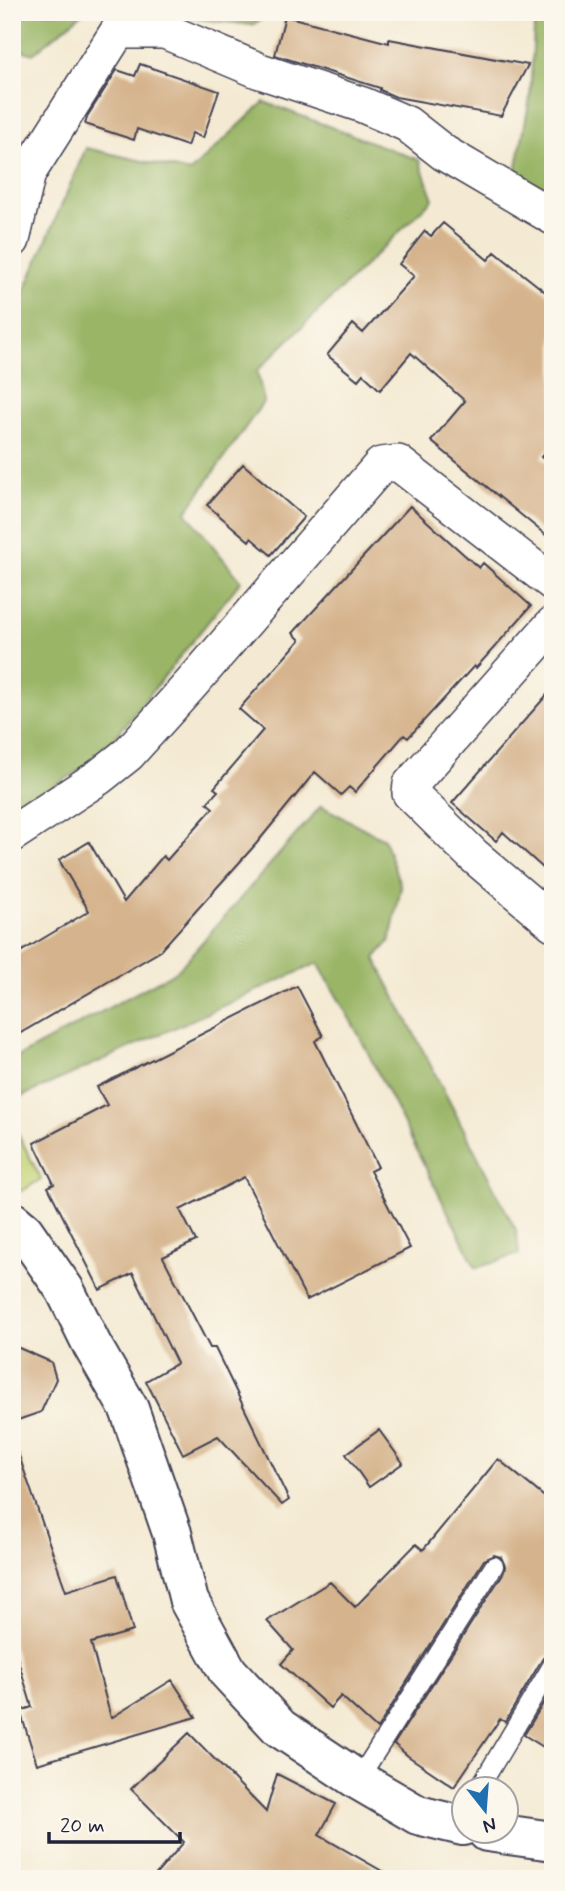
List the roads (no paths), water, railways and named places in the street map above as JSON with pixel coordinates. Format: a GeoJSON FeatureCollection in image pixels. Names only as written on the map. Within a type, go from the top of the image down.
{"type":"FeatureCollection","features":[{"type":"Feature","properties":{"kind":"street"},"geometry":{"type":"LineString","coordinates":[[12,240],[28,173],[118,31],[165,32],[260,71],[363,105],[407,124],[444,153],[553,217]]}},
{"type":"Feature","properties":{"kind":"street"},"geometry":{"type":"LineString","coordinates":[[12,834],[99,777],[128,754],[381,465],[398,463],[553,583]]}},
{"type":"Feature","properties":{"kind":"street"},"geometry":{"type":"LineString","coordinates":[[553,624],[411,784],[410,793],[473,855],[553,923]]}},
{"type":"Feature","properties":{"kind":"street"},"geometry":{"type":"LineString","coordinates":[[12,1221],[24,1231],[65,1290],[92,1345],[130,1409],[169,1521],[189,1601],[228,1672],[280,1728],[358,1780],[418,1815],[449,1821]]}},
{"type":"Feature","properties":{"kind":"street"},"geometry":{"type":"LineString","coordinates":[[520,1834],[553,1841]]}},
{"type":"Feature","properties":{"kind":"lane"},"geometry":{"type":"LineString","coordinates":[[358,1780],[494,1566]]}},
{"type":"Feature","properties":{"kind":"lane"},"geometry":{"type":"LineString","coordinates":[[486,1776],[553,1664]]}}]}
